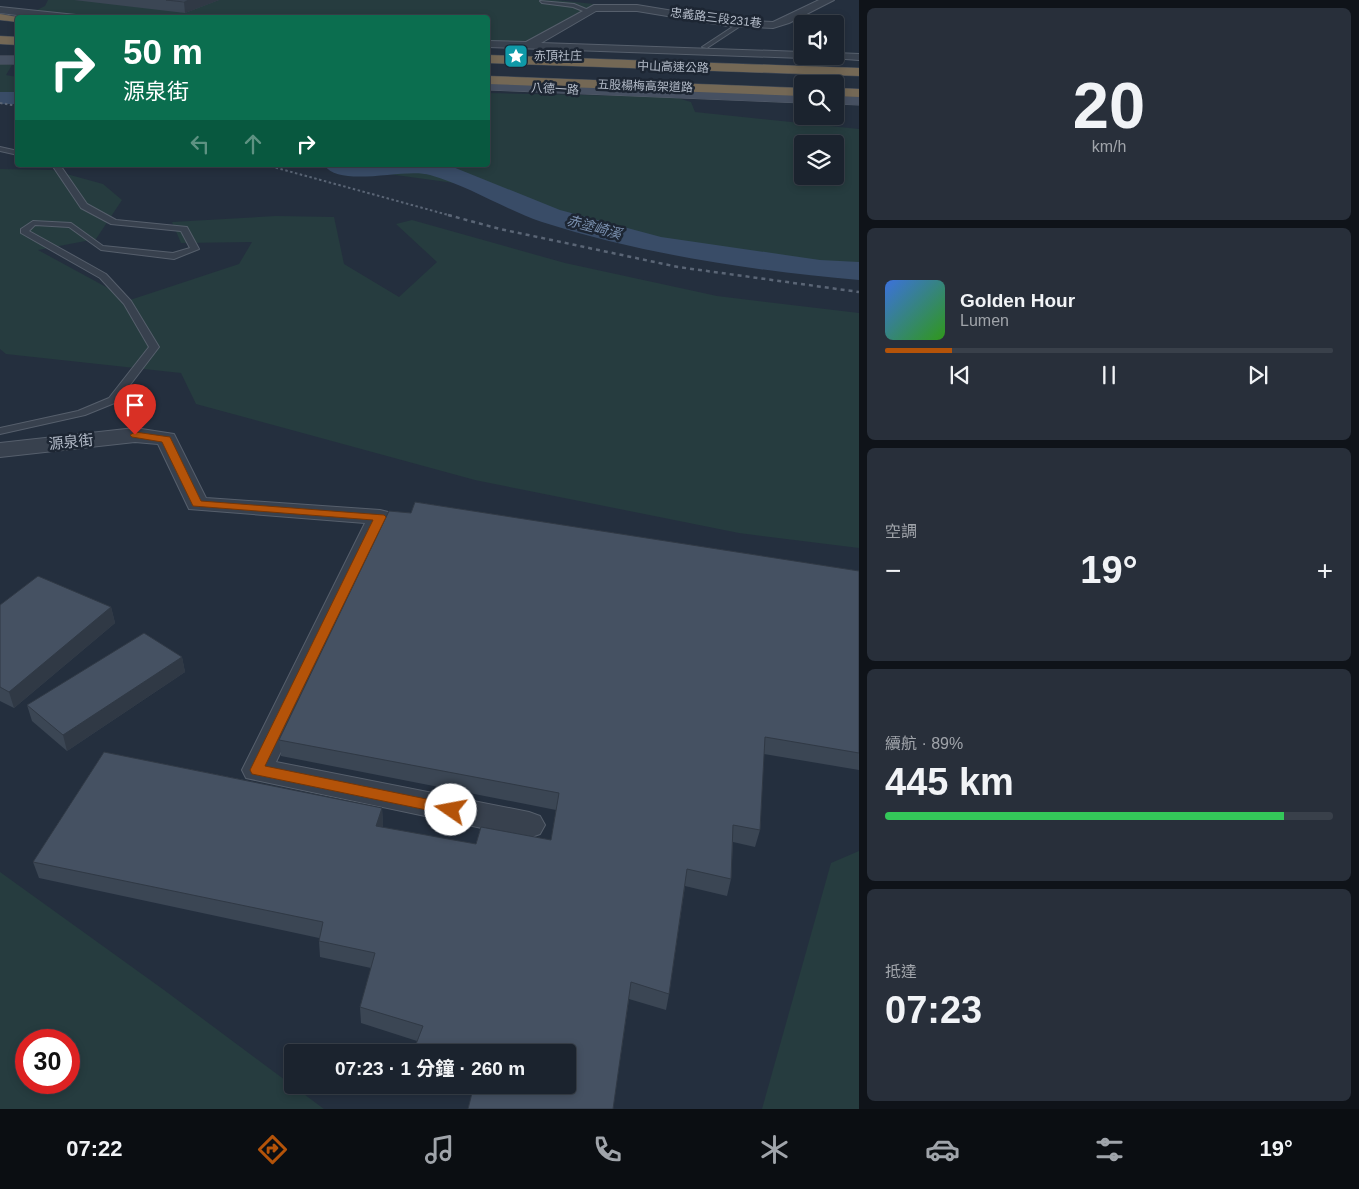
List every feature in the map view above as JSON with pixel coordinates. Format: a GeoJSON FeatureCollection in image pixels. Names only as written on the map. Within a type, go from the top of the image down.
{"type":"FeatureCollection","features":[{"type":"Feature","properties":{"kind":"highway"},"geometry":{"type":"LineString","coordinates":[[0,17],[15,17]]}},
{"type":"Feature","properties":{"kind":"highway"},"geometry":{"type":"LineString","coordinates":[[0,31],[15,32]]}},
{"type":"Feature","properties":{"kind":"highway"},"geometry":{"type":"LineString","coordinates":[[0,40],[15,41]]}},
{"type":"Feature","properties":{"kind":"highway"},"geometry":{"type":"LineString","coordinates":[[490,49],[859,61]]}},
{"type":"Feature","properties":{"kind":"highway"},"geometry":{"type":"LineString","coordinates":[[0,51],[15,52]]}},
{"type":"Feature","properties":{"kind":"highway","name":"中山高速公路"},"geometry":{"type":"LineString","coordinates":[[490,59],[859,72]]}},
{"type":"Feature","properties":{"kind":"highway","name":"中山高速公路"},"geometry":{"type":"LineString","coordinates":[[490,69],[859,82]]}},
{"type":"Feature","properties":{"kind":"highway","name":"五股楊梅高架道路"},"geometry":{"type":"LineString","coordinates":[[490,80],[794,92]]}},
{"type":"Feature","properties":{"kind":"highway"},"geometry":{"type":"LineString","coordinates":[[844,92],[859,93]]}},
{"type":"Feature","properties":{"kind":"street","name":"忠義路三段231巷"},"geometry":{"type":"LineString","coordinates":[[526,46],[588,11],[602,6],[629,6],[740,24],[775,25],[829,0]]}},
{"type":"Feature","properties":{"kind":"street"},"geometry":{"type":"LineString","coordinates":[[20,15],[36,2]]}},
{"type":"Feature","properties":{"kind":"street"},"geometry":{"type":"LineString","coordinates":[[0,10],[15,16]]}},
{"type":"Feature","properties":{"kind":"street"},"geometry":{"type":"LineString","coordinates":[[490,44],[794,55]]}},
{"type":"Feature","properties":{"kind":"street"},"geometry":{"type":"LineString","coordinates":[[844,56],[859,57]]}},
{"type":"Feature","properties":{"kind":"street"},"geometry":{"type":"LineString","coordinates":[[0,60],[15,60]]}},
{"type":"Feature","properties":{"kind":"street","name":"八德一路"},"geometry":{"type":"LineString","coordinates":[[490,86],[794,99]]}},
{"type":"Feature","properties":{"kind":"street"},"geometry":{"type":"LineString","coordinates":[[844,100],[859,101]]}},
{"type":"Feature","properties":{"kind":"street","name":"源泉街"},"geometry":{"type":"LineString","coordinates":[[0,450],[135,435],[166,439],[197,504],[380,517],[257,770],[529,825]]}},
{"type":"Feature","properties":{"kind":"lane"},"geometry":{"type":"LineString","coordinates":[[542,2],[574,6],[588,11]]}},
{"type":"Feature","properties":{"kind":"lane"},"geometry":{"type":"LineString","coordinates":[[705,48],[740,24]]}},
{"type":"Feature","properties":{"kind":"lane"},"geometry":{"type":"LineString","coordinates":[[0,149],[15,152]]}},
{"type":"Feature","properties":{"kind":"lane"},"geometry":{"type":"LineString","coordinates":[[0,431],[81,413],[113,400],[154,347],[128,303],[103,276],[24,231],[33,223],[71,225],[101,248],[174,256],[196,249],[184,229],[114,222],[84,206],[57,167]]}},
{"type":"Feature","properties":{"kind":"green space"},"geometry":{"type":"Polygon","coordinates":[[[48,0],[556,0],[594,4],[523,43],[490,41],[490,15],[63,15],[39,13],[37,10],[45,6],[48,0]]]}},
{"type":"Feature","properties":{"kind":"green space"},"geometry":{"type":"Polygon","coordinates":[[[0,64],[12,65],[6,75],[15,77],[15,99],[0,98],[0,64]]]}},
{"type":"Feature","properties":{"kind":"green space"},"geometry":{"type":"Polygon","coordinates":[[[490,93],[674,97],[691,102],[695,112],[794,122],[794,125],[820,125],[859,129],[859,268],[807,263],[613,235],[469,185],[347,167],[490,167],[490,93]]]}},
{"type":"Feature","properties":{"kind":"green space"},"geometry":{"type":"Polygon","coordinates":[[[0,169],[52,170],[103,184],[122,200],[96,239],[38,250],[130,300],[239,264],[252,242],[181,243],[172,222],[276,216],[334,217],[344,264],[399,297],[437,262],[396,224],[412,220],[565,263],[717,296],[859,313],[859,548],[739,533],[475,480],[196,404],[181,373],[6,354],[0,349],[0,169]]]}},
{"type":"Feature","properties":{"kind":"green space"},"geometry":{"type":"Polygon","coordinates":[[[859,851],[859,1109],[762,1109],[831,863],[859,851]]]}},
{"type":"Feature","properties":{"kind":"green space"},"geometry":{"type":"Polygon","coordinates":[[[0,872],[284,1079],[284,1094],[304,1094],[324,1109],[0,1109],[0,872]]]}},
{"type":"Feature","properties":{"kind":"building"},"geometry":{"type":"Polygon","coordinates":[[[166,0],[189,0],[184,2],[166,0]]]}},
{"type":"Feature","properties":{"kind":"building"},"geometry":{"type":"Polygon","coordinates":[[[415,502],[859,571],[859,753],[765,737],[760,830],[733,825],[731,879],[687,869],[669,994],[631,982],[613,1109],[468,1109],[472,1094],[576,1094],[576,1044],[416,1044],[423,1026],[360,1007],[375,953],[319,941],[323,922],[33,862],[104,752],[382,808],[376,826],[476,844],[481,827],[551,840],[559,793],[279,740],[389,511],[411,513],[415,502]]]}},
{"type":"Feature","properties":{"kind":"building"},"geometry":{"type":"Polygon","coordinates":[[[38,576],[111,607],[9,692],[0,687],[0,605],[38,576]]]}},
{"type":"Feature","properties":{"kind":"building"},"geometry":{"type":"Polygon","coordinates":[[[144,633],[182,657],[63,735],[27,705],[144,633]]]}},
{"type":"Feature","properties":{"kind":"waterway","name":"赤塗崎溪"},"geometry":{"type":"LineString","coordinates":[[0,98],[15,98]]}},
{"type":"Feature","properties":{"kind":"waterway","name":"赤塗崎溪"},"geometry":{"type":"LineString","coordinates":[[342,167],[348,169],[432,167]]}},
{"type":"Feature","properties":{"kind":"waterway","name":"赤塗崎溪"},"geometry":{"type":"LineString","coordinates":[[432,167],[551,216],[660,245],[820,268],[859,271]]}},
{"type":"Feature","properties":{"kind":"railway"},"geometry":{"type":"LineString","coordinates":[[0,103],[15,106]]}},
{"type":"Feature","properties":{"kind":"railway"},"geometry":{"type":"LineString","coordinates":[[273,167],[452,216]]}},
{"type":"Feature","properties":{"kind":"railway"},"geometry":{"type":"LineString","coordinates":[[448,215],[500,229],[678,267],[859,292]]}},
{"type":"Feature","properties":{"kind":"place","name":"赤頂社庄"},"geometry":{"type":"Point","coordinates":[516,56]}},
{"type":"Feature","properties":{"kind":"route"},"geometry":{"type":"LineString","coordinates":[[135,435],[166,439],[197,504],[380,517],[257,770],[451,810]]}}]}
